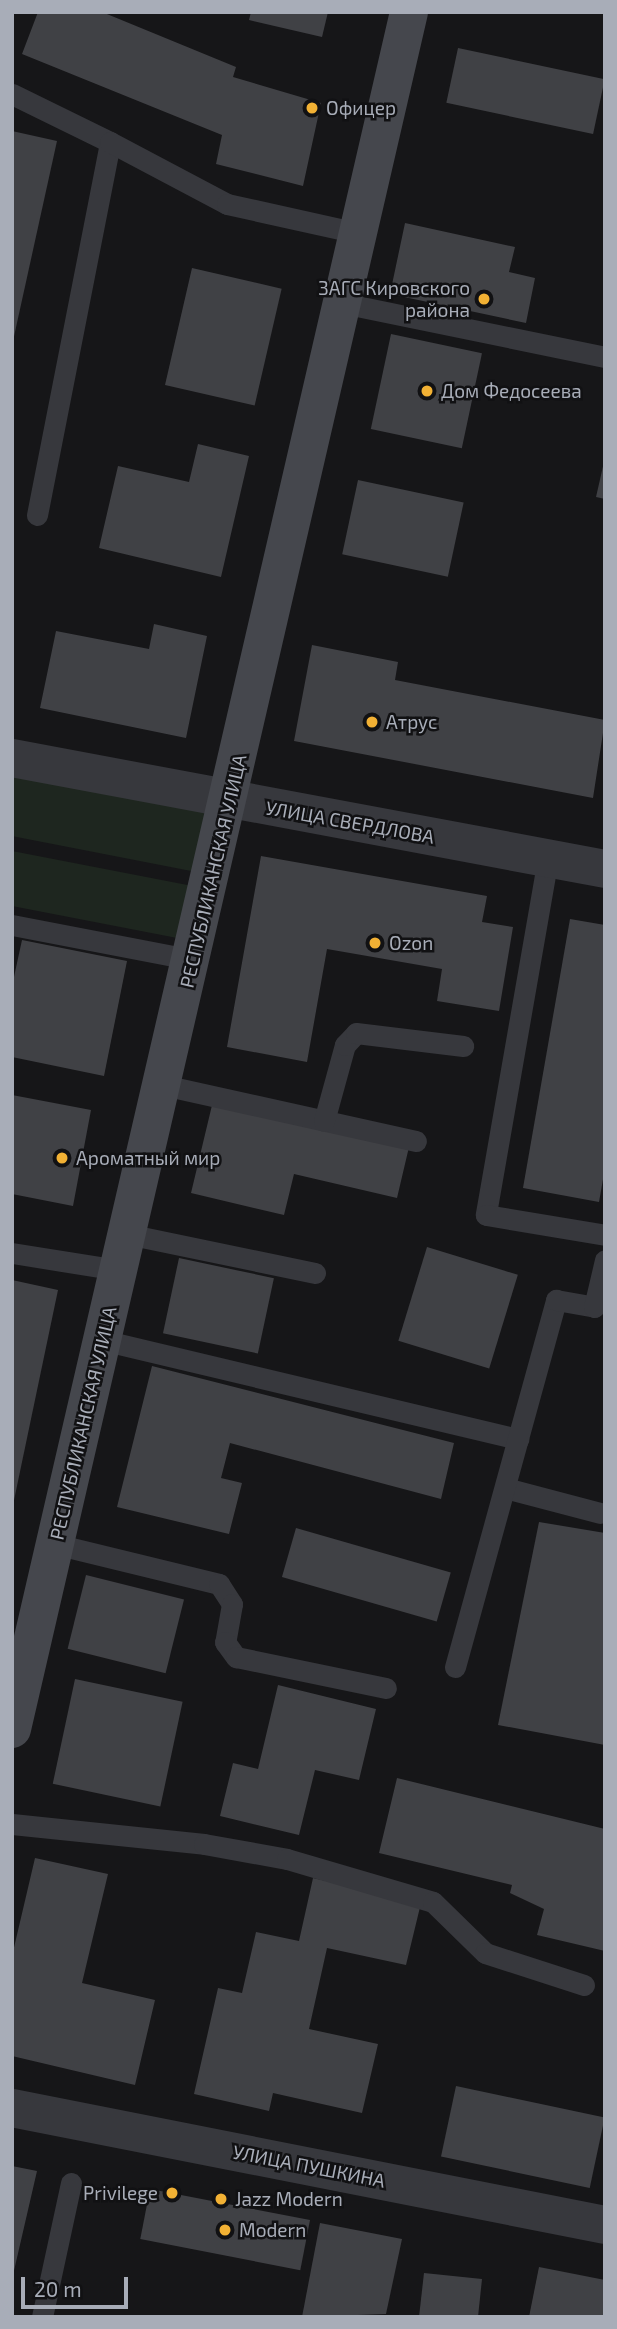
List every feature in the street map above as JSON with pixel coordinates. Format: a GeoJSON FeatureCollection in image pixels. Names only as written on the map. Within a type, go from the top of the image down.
{"type":"FeatureCollection","features":[{"type":"Feature","properties":{"kind":"main road","name":"РЕСПУБЛИКАНСКАЯ УЛИЦА"},"geometry":{"type":"LineString","coordinates":[[12,1729],[230,800],[409,12]]}},
{"type":"Feature","properties":{"kind":"street","name":"УЛИЦА СВЕРДЛОВА"},"geometry":{"type":"LineString","coordinates":[[12,758],[605,869]]}},
{"type":"Feature","properties":{"kind":"street","name":"УЛИЦА ПУШКИНА"},"geometry":{"type":"LineString","coordinates":[[12,2108],[605,2225]]}},
{"type":"Feature","properties":{"kind":"lane"},"geometry":{"type":"LineString","coordinates":[[12,94],[227,204],[358,233]]}},
{"type":"Feature","properties":{"kind":"lane"},"geometry":{"type":"LineString","coordinates":[[37,515],[110,142]]}},
{"type":"Feature","properties":{"kind":"lane"},"geometry":{"type":"LineString","coordinates":[[342,303],[605,357]]}},
{"type":"Feature","properties":{"kind":"lane"},"geometry":{"type":"LineString","coordinates":[[548,858],[486,1214],[605,1235]]}},
{"type":"Feature","properties":{"kind":"lane"},"geometry":{"type":"LineString","coordinates":[[12,925],[193,960]]}},
{"type":"Feature","properties":{"kind":"lane"},"geometry":{"type":"LineString","coordinates":[[324,1121],[345,1045],[356,1032],[463,1046]]}},
{"type":"Feature","properties":{"kind":"lane"},"geometry":{"type":"LineString","coordinates":[[163,1085],[416,1141]]}},
{"type":"Feature","properties":{"kind":"lane"},"geometry":{"type":"LineString","coordinates":[[12,1253],[123,1252],[315,1273]]}},
{"type":"Feature","properties":{"kind":"lane"},"geometry":{"type":"LineString","coordinates":[[455,1667],[556,1300],[594,1307],[605,1260]]}},
{"type":"Feature","properties":{"kind":"lane"},"geometry":{"type":"LineString","coordinates":[[102,1340],[518,1439]]}},
{"type":"Feature","properties":{"kind":"lane"},"geometry":{"type":"LineString","coordinates":[[505,1488],[600,1513]]}},
{"type":"Feature","properties":{"kind":"lane"},"geometry":{"type":"LineString","coordinates":[[55,1544],[219,1584],[232,1604],[225,1642],[236,1657],[386,1688]]}},
{"type":"Feature","properties":{"kind":"lane"},"geometry":{"type":"LineString","coordinates":[[12,1824],[286,1859],[433,1902],[485,1953],[584,1985]]}},
{"type":"Feature","properties":{"kind":"lane"},"geometry":{"type":"LineString","coordinates":[[42,2317],[71,2183]]}},
{"type":"Feature","properties":{"kind":"shaded area"},"geometry":{"type":"Polygon","coordinates":[[[12,773],[213,812],[201,873],[12,836],[12,773]]]}},
{"type":"Feature","properties":{"kind":"shaded area"},"geometry":{"type":"Polygon","coordinates":[[[12,851],[193,886],[182,939],[12,906],[12,851]]]}},
{"type":"Feature","properties":{"kind":"building"},"geometry":{"type":"Polygon","coordinates":[[[38,12],[102,12],[236,67],[233,77],[321,103],[303,186],[216,164],[222,135],[22,54],[38,12]]]}},
{"type":"Feature","properties":{"kind":"building"},"geometry":{"type":"Polygon","coordinates":[[[251,12],[328,12],[322,37],[249,20],[251,12]]]}},
{"type":"Feature","properties":{"kind":"building"},"geometry":{"type":"Polygon","coordinates":[[[458,48],[605,79],[593,134],[446,103],[458,48]]]}},
{"type":"Feature","properties":{"kind":"building"},"geometry":{"type":"Polygon","coordinates":[[[12,131],[57,141],[13,341],[12,341],[12,131]]]}},
{"type":"Feature","properties":{"kind":"building"},"geometry":{"type":"Polygon","coordinates":[[[405,223],[515,247],[509,272],[535,278],[526,323],[390,294],[405,223]]]}},
{"type":"Feature","properties":{"kind":"building"},"geometry":{"type":"Polygon","coordinates":[[[192,268],[282,289],[255,406],[165,385],[192,268]]]}},
{"type":"Feature","properties":{"kind":"building","name":"Дом Федосеева"},"geometry":{"type":"Polygon","coordinates":[[[391,334],[482,353],[462,448],[371,429],[391,334]]]}},
{"type":"Feature","properties":{"kind":"building"},"geometry":{"type":"Polygon","coordinates":[[[198,444],[249,456],[221,577],[99,548],[118,466],[189,482],[198,444]]]}},
{"type":"Feature","properties":{"kind":"building"},"geometry":{"type":"Polygon","coordinates":[[[605,462],[605,499],[596,497],[605,462]]]}},
{"type":"Feature","properties":{"kind":"building"},"geometry":{"type":"Polygon","coordinates":[[[358,480],[464,502],[448,577],[342,554],[358,480]]]}},
{"type":"Feature","properties":{"kind":"building"},"geometry":{"type":"Polygon","coordinates":[[[154,624],[207,636],[186,738],[40,708],[56,631],[149,649],[154,624]]]}},
{"type":"Feature","properties":{"kind":"building"},"geometry":{"type":"Polygon","coordinates":[[[312,645],[398,662],[395,680],[605,720],[593,798],[294,741],[312,645]]]}},
{"type":"Feature","properties":{"kind":"building"},"geometry":{"type":"Polygon","coordinates":[[[261,856],[487,896],[482,922],[513,927],[499,1011],[437,1001],[442,969],[327,949],[307,1062],[227,1047],[261,856]]]}},
{"type":"Feature","properties":{"kind":"building"},"geometry":{"type":"Polygon","coordinates":[[[570,919],[605,925],[605,1168],[599,1202],[523,1188],[570,919]]]}},
{"type":"Feature","properties":{"kind":"building"},"geometry":{"type":"Polygon","coordinates":[[[22,940],[127,961],[104,1076],[12,1057],[12,986],[22,940]]]}},
{"type":"Feature","properties":{"kind":"building"},"geometry":{"type":"Polygon","coordinates":[[[12,1095],[91,1110],[73,1206],[12,1194],[12,1095]]]}},
{"type":"Feature","properties":{"kind":"building"},"geometry":{"type":"Polygon","coordinates":[[[213,1101],[409,1147],[397,1198],[294,1174],[284,1215],[191,1193],[213,1101]]]}},
{"type":"Feature","properties":{"kind":"building"},"geometry":{"type":"Polygon","coordinates":[[[427,1247],[518,1275],[489,1368],[398,1341],[427,1247]]]}},
{"type":"Feature","properties":{"kind":"building"},"geometry":{"type":"Polygon","coordinates":[[[179,1258],[274,1278],[258,1353],[163,1333],[179,1258]]]}},
{"type":"Feature","properties":{"kind":"building"},"geometry":{"type":"Polygon","coordinates":[[[12,1280],[58,1290],[13,1505],[12,1505],[12,1280]]]}},
{"type":"Feature","properties":{"kind":"building"},"geometry":{"type":"Polygon","coordinates":[[[152,1366],[454,1443],[441,1499],[230,1443],[221,1478],[242,1483],[229,1534],[117,1507],[152,1366]]]}},
{"type":"Feature","properties":{"kind":"building"},"geometry":{"type":"Polygon","coordinates":[[[539,1522],[605,1533],[605,1745],[498,1725],[539,1522]]]}},
{"type":"Feature","properties":{"kind":"building"},"geometry":{"type":"Polygon","coordinates":[[[296,1528],[451,1572],[437,1621],[282,1577],[296,1528]]]}},
{"type":"Feature","properties":{"kind":"building"},"geometry":{"type":"Polygon","coordinates":[[[86,1575],[184,1599],[166,1673],[68,1649],[86,1575]]]}},
{"type":"Feature","properties":{"kind":"building"},"geometry":{"type":"Polygon","coordinates":[[[75,1679],[183,1702],[160,1807],[53,1784],[75,1679]]]}},
{"type":"Feature","properties":{"kind":"building"},"geometry":{"type":"Polygon","coordinates":[[[278,1685],[376,1709],[359,1780],[315,1770],[299,1835],[220,1816],[233,1763],[258,1769],[278,1685]]]}},
{"type":"Feature","properties":{"kind":"building"},"geometry":{"type":"Polygon","coordinates":[[[397,1778],[605,1829],[605,1951],[537,1935],[544,1909],[510,1893],[512,1885],[379,1853],[397,1778]]]}},
{"type":"Feature","properties":{"kind":"building"},"geometry":{"type":"Polygon","coordinates":[[[35,1858],[108,1874],[82,1983],[155,2000],[135,2085],[12,2056],[12,1956],[35,1858]]]}},
{"type":"Feature","properties":{"kind":"building"},"geometry":{"type":"Polygon","coordinates":[[[313,1878],[421,1903],[406,1965],[327,1948],[309,2029],[378,2044],[362,2113],[273,2093],[269,2111],[194,2094],[218,1988],[242,1993],[256,1932],[299,1941],[313,1878]]]}},
{"type":"Feature","properties":{"kind":"building"},"geometry":{"type":"Polygon","coordinates":[[[456,2086],[605,2118],[590,2188],[441,2156],[456,2086]]]}},
{"type":"Feature","properties":{"kind":"building"},"geometry":{"type":"Polygon","coordinates":[[[12,2166],[37,2171],[13,2275],[12,2275],[12,2166]]]}},
{"type":"Feature","properties":{"kind":"building","name":"Modern"},"geometry":{"type":"Polygon","coordinates":[[[150,2189],[310,2220],[300,2270],[140,2239],[150,2189]]]}},
{"type":"Feature","properties":{"kind":"building"},"geometry":{"type":"Polygon","coordinates":[[[320,2223],[402,2239],[386,2314],[302,2317],[320,2223]]]}},
{"type":"Feature","properties":{"kind":"building"},"geometry":{"type":"Polygon","coordinates":[[[539,2267],[605,2280],[605,2317],[529,2317],[539,2267]]]}},
{"type":"Feature","properties":{"kind":"building"},"geometry":{"type":"Polygon","coordinates":[[[424,2273],[482,2279],[478,2317],[419,2317],[424,2273]]]}},
{"type":"Feature","properties":{"kind":"place","name":"Офицер"},"geometry":{"type":"Point","coordinates":[312,108]}},
{"type":"Feature","properties":{"kind":"place","name":"ЗАГС Кировского района"},"geometry":{"type":"Point","coordinates":[484,299]}},
{"type":"Feature","properties":{"kind":"place","name":"Дом Федосеева"},"geometry":{"type":"Point","coordinates":[427,391]}},
{"type":"Feature","properties":{"kind":"place","name":"Атрус"},"geometry":{"type":"Point","coordinates":[372,722]}},
{"type":"Feature","properties":{"kind":"place","name":"Ozon"},"geometry":{"type":"Point","coordinates":[375,943]}},
{"type":"Feature","properties":{"kind":"place","name":"Ароматный мир"},"geometry":{"type":"Point","coordinates":[62,1158]}},
{"type":"Feature","properties":{"kind":"place","name":"Privilege"},"geometry":{"type":"Point","coordinates":[172,2193]}},
{"type":"Feature","properties":{"kind":"place","name":"Jazz Modern"},"geometry":{"type":"Point","coordinates":[221,2199]}},
{"type":"Feature","properties":{"kind":"place","name":"Modern"},"geometry":{"type":"Point","coordinates":[225,2230]}}]}
